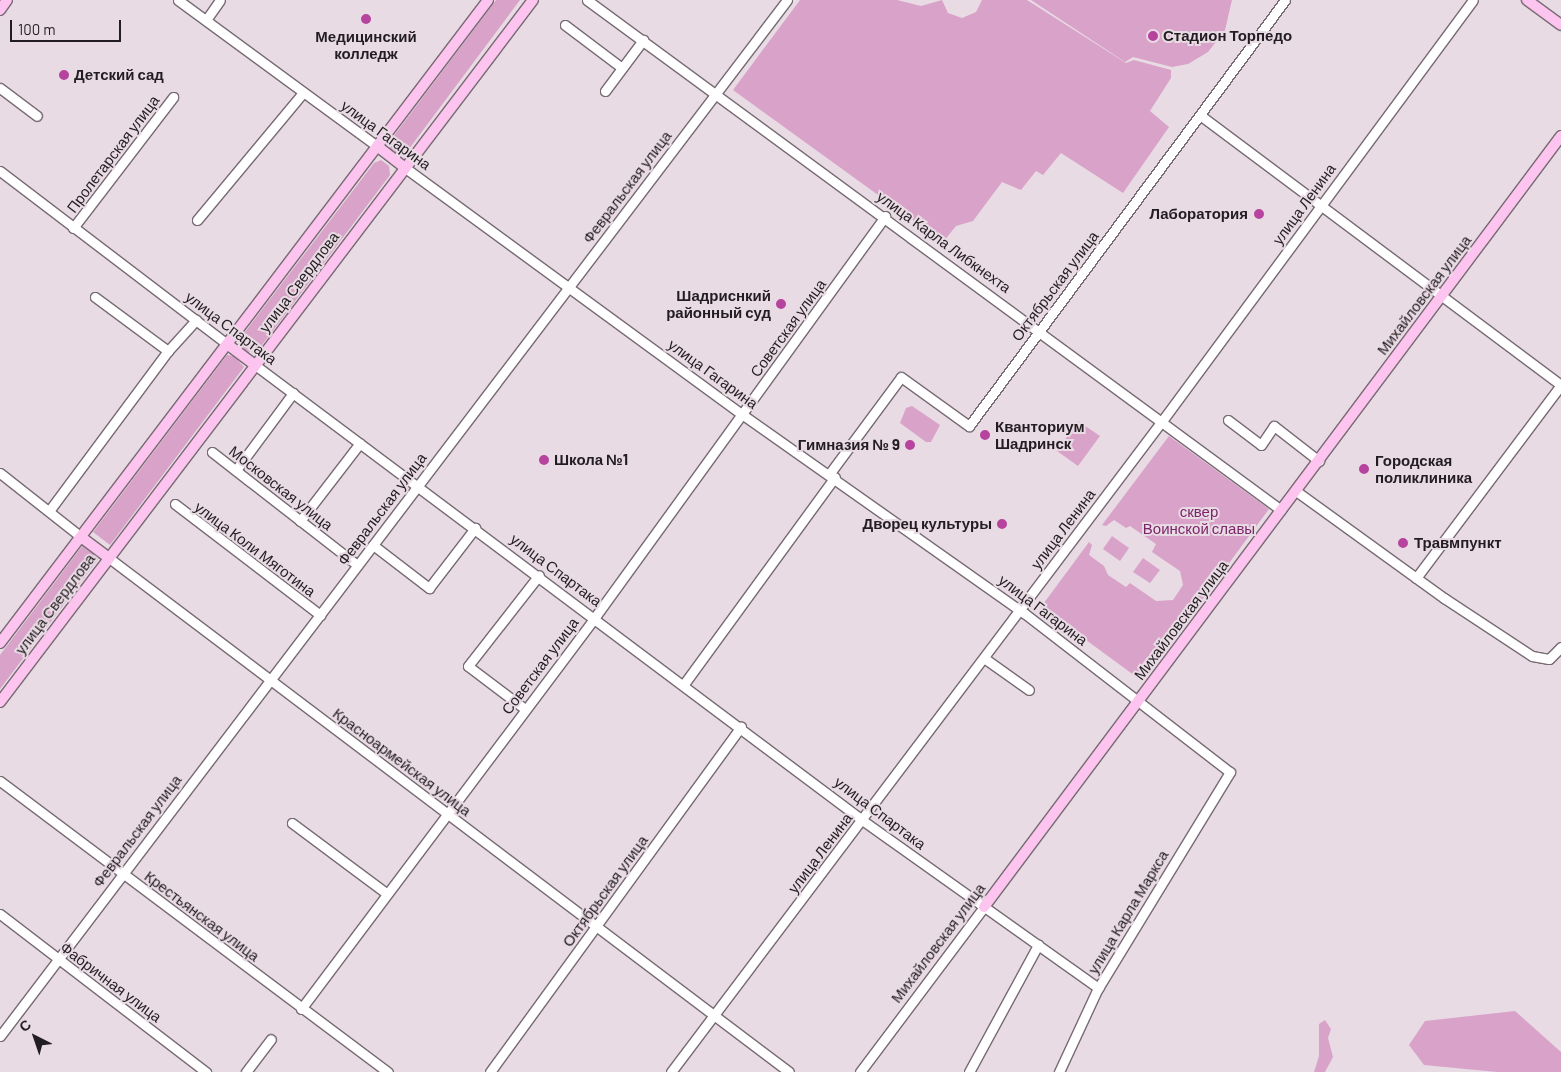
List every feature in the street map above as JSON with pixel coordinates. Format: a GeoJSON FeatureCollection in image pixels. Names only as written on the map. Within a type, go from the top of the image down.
{"type":"FeatureCollection","features":[{"type":"Feature","properties":{"kind":"main road"},"geometry":{"type":"LineString","coordinates":[[0,10],[7,0]]}},
{"type":"Feature","properties":{"kind":"main road","name":"улица Свердлова"},"geometry":{"type":"LineString","coordinates":[[0,643],[488,0]]}},
{"type":"Feature","properties":{"kind":"main road","name":"улица Свердлова"},"geometry":{"type":"LineString","coordinates":[[0,702],[532,0]]}},
{"type":"Feature","properties":{"kind":"main road"},"geometry":{"type":"LineString","coordinates":[[1527,0],[1561,25]]}},
{"type":"Feature","properties":{"kind":"main road","name":"Михайловская улица"},"geometry":{"type":"LineString","coordinates":[[984,908],[1561,136]]}},
{"type":"Feature","properties":{"kind":"main road","name":"улица Гагарина"},"geometry":{"type":"LineString","coordinates":[[377,146],[404,167]]}},
{"type":"Feature","properties":{"kind":"main road","name":"улица Спартака"},"geometry":{"type":"LineString","coordinates":[[228,344],[255,365]]}},
{"type":"Feature","properties":{"kind":"main road","name":"Красноармейская улица"},"geometry":{"type":"LineString","coordinates":[[81,537],[109,558]]}},
{"type":"Feature","properties":{"kind":"street","name":"улица Гагарина"},"geometry":{"type":"LineString","coordinates":[[178,0],[377,146]]}},
{"type":"Feature","properties":{"kind":"street"},"geometry":{"type":"LineString","coordinates":[[206,20],[220,0]]}},
{"type":"Feature","properties":{"kind":"street","name":"улица Карла Либкнехта"},"geometry":{"type":"LineString","coordinates":[[587,0],[885,216],[1281,510]]}},
{"type":"Feature","properties":{"kind":"street","name":"Февральская улица"},"geometry":{"type":"LineString","coordinates":[[0,1036],[787,0]]}},
{"type":"Feature","properties":{"kind":"street","name":"Октябрьская улица"},"geometry":{"type":"LineString","coordinates":[[684,684],[901,378],[969,426],[1286,0]]}},
{"type":"Feature","properties":{"kind":"street","name":"улица Ленина"},"geometry":{"type":"LineString","coordinates":[[671,1072],[1020,610],[1473,0]]}},
{"type":"Feature","properties":{"kind":"street"},"geometry":{"type":"LineString","coordinates":[[564,25],[622,68]]}},
{"type":"Feature","properties":{"kind":"street"},"geometry":{"type":"LineString","coordinates":[[604,91],[642,40]]}},
{"type":"Feature","properties":{"kind":"street"},"geometry":{"type":"LineString","coordinates":[[0,88],[37,116]]}},
{"type":"Feature","properties":{"kind":"street"},"geometry":{"type":"LineString","coordinates":[[198,220],[303,93]]}},
{"type":"Feature","properties":{"kind":"street","name":"Пролетарская улица"},"geometry":{"type":"LineString","coordinates":[[73,228],[174,97]]}},
{"type":"Feature","properties":{"kind":"street"},"geometry":{"type":"LineString","coordinates":[[1200,115],[1561,385],[1416,578]]}},
{"type":"Feature","properties":{"kind":"street","name":"улица Гагарина"},"geometry":{"type":"LineString","coordinates":[[404,167],[743,414],[832,475],[1020,610],[1230,772]]}},
{"type":"Feature","properties":{"kind":"street","name":"улица Спартака"},"geometry":{"type":"LineString","coordinates":[[0,171],[228,344]]}},
{"type":"Feature","properties":{"kind":"street","name":"Советская улица"},"geometry":{"type":"LineString","coordinates":[[301,1009],[445,814],[595,617],[885,216]]}},
{"type":"Feature","properties":{"kind":"street"},"geometry":{"type":"LineString","coordinates":[[95,297],[168,351]]}},
{"type":"Feature","properties":{"kind":"street"},"geometry":{"type":"LineString","coordinates":[[49,511],[168,351],[196,320]]}},
{"type":"Feature","properties":{"kind":"street","name":"улица Спартака"},"geometry":{"type":"LineString","coordinates":[[255,365],[741,726],[862,820],[1098,988]]}},
{"type":"Feature","properties":{"kind":"street"},"geometry":{"type":"LineString","coordinates":[[236,470],[293,393]]}},
{"type":"Feature","properties":{"kind":"street"},"geometry":{"type":"LineString","coordinates":[[1228,420],[1261,445],[1274,426],[1319,461]]}},
{"type":"Feature","properties":{"kind":"street"},"geometry":{"type":"LineString","coordinates":[[300,520],[360,443]]}},
{"type":"Feature","properties":{"kind":"street","name":"Московская улица"},"geometry":{"type":"LineString","coordinates":[[212,452],[357,565]]}},
{"type":"Feature","properties":{"kind":"street","name":"Красноармейская улица"},"geometry":{"type":"LineString","coordinates":[[0,473],[81,537]]}},
{"type":"Feature","properties":{"kind":"street"},"geometry":{"type":"LineString","coordinates":[[1296,491],[1416,578],[1532,656],[1545,660],[1554,656],[1561,647]]}},
{"type":"Feature","properties":{"kind":"street","name":"улица Коли Мяготина"},"geometry":{"type":"LineString","coordinates":[[175,504],[320,615]]}},
{"type":"Feature","properties":{"kind":"street"},"geometry":{"type":"LineString","coordinates":[[373,545],[429,588],[475,528]]}},
{"type":"Feature","properties":{"kind":"street","name":"Красноармейская улица"},"geometry":{"type":"LineString","coordinates":[[109,558],[269,681],[789,1072]]}},
{"type":"Feature","properties":{"kind":"street"},"geometry":{"type":"LineString","coordinates":[[525,709],[468,666],[539,576]]}},
{"type":"Feature","properties":{"kind":"street"},"geometry":{"type":"LineString","coordinates":[[984,658],[1029,690]]}},
{"type":"Feature","properties":{"kind":"street","name":"Октябрьская улица"},"geometry":{"type":"LineString","coordinates":[[490,1072],[741,726]]}},
{"type":"Feature","properties":{"kind":"street","name":"улица Карла Маркса"},"geometry":{"type":"LineString","coordinates":[[1059,1072],[1098,988],[1230,772]]}},
{"type":"Feature","properties":{"kind":"street","name":"Крестьянская улица"},"geometry":{"type":"LineString","coordinates":[[0,781],[123,872],[301,1009],[388,1072]]}},
{"type":"Feature","properties":{"kind":"street"},"geometry":{"type":"LineString","coordinates":[[292,823],[386,893]]}},
{"type":"Feature","properties":{"kind":"street","name":"Михайловская улица"},"geometry":{"type":"LineString","coordinates":[[860,1072],[984,908]]}},
{"type":"Feature","properties":{"kind":"street","name":"Фабричная улица"},"geometry":{"type":"LineString","coordinates":[[0,914],[206,1072]]}},
{"type":"Feature","properties":{"kind":"street"},"geometry":{"type":"LineString","coordinates":[[969,1072],[1038,945]]}},
{"type":"Feature","properties":{"kind":"street"},"geometry":{"type":"LineString","coordinates":[[246,1072],[271,1039]]}},
{"type":"Feature","properties":{"kind":"green space"},"geometry":{"type":"Polygon","coordinates":[[[496,0],[520,0],[406,153],[394,155],[389,149],[390,141],[496,0]]]}},
{"type":"Feature","properties":{"kind":"green space"},"geometry":{"type":"Polygon","coordinates":[[[800,0],[897,0],[921,6],[942,0],[948,13],[962,18],[976,12],[982,0],[1027,0],[1126,63],[1134,60],[1171,70],[1171,78],[1150,111],[1169,127],[1123,193],[1061,153],[1043,175],[1036,171],[1021,190],[1002,182],[973,221],[956,226],[943,242],[733,90],[800,0]]]}},
{"type":"Feature","properties":{"kind":"green space","name":"Стадион Торпедо"},"geometry":{"type":"Polygon","coordinates":[[[1031,0],[1232,0],[1225,30],[1208,52],[1188,64],[1172,67],[1133,57],[1125,62],[1031,0]]]}},
{"type":"Feature","properties":{"kind":"green space"},"geometry":{"type":"Polygon","coordinates":[[[381,160],[389,166],[390,175],[256,353],[246,351],[238,341],[374,163],[381,160]]]}},
{"type":"Feature","properties":{"kind":"green space"},"geometry":{"type":"Polygon","coordinates":[[[227,355],[234,356],[244,367],[110,545],[93,532],[227,355]]]}},
{"type":"Feature","properties":{"kind":"green space"},"geometry":{"type":"Polygon","coordinates":[[[912,406],[940,425],[931,442],[926,442],[900,423],[906,408],[912,406]]]}},
{"type":"Feature","properties":{"kind":"green space"},"geometry":{"type":"Polygon","coordinates":[[[1078,421],[1100,436],[1078,466],[1057,451],[1078,421]]]}},
{"type":"Feature","properties":{"kind":"green space","name":"сквер Воинской славы"},"geometry":{"type":"Polygon","coordinates":[[[1169,436],[1269,509],[1142,681],[1041,607],[1089,542],[1092,545],[1089,555],[1104,566],[1108,575],[1126,587],[1130,583],[1156,601],[1173,600],[1183,585],[1180,571],[1152,552],[1156,544],[1130,526],[1126,528],[1114,520],[1106,526],[1102,525],[1169,436]]]}},
{"type":"Feature","properties":{"kind":"green space"},"geometry":{"type":"Polygon","coordinates":[[[1112,536],[1129,548],[1120,561],[1103,549],[1112,536]]]}},
{"type":"Feature","properties":{"kind":"green space"},"geometry":{"type":"Polygon","coordinates":[[[83,545],[99,558],[0,689],[0,655],[83,545]]]}},
{"type":"Feature","properties":{"kind":"green space"},"geometry":{"type":"Polygon","coordinates":[[[1143,558],[1160,570],[1150,583],[1133,572],[1143,558]]]}},
{"type":"Feature","properties":{"kind":"green space"},"geometry":{"type":"Polygon","coordinates":[[[1515,1011],[1561,1052],[1561,1072],[1497,1072],[1424,1065],[1409,1045],[1425,1021],[1515,1011]]]}},
{"type":"Feature","properties":{"kind":"green space"},"geometry":{"type":"Polygon","coordinates":[[[1325,1020],[1331,1029],[1328,1038],[1333,1057],[1325,1072],[1314,1072],[1319,1056],[1319,1024],[1325,1020]]]}},
{"type":"Feature","properties":{"kind":"place","name":"Медицинский колледж"},"geometry":{"type":"Point","coordinates":[366,19]}},
{"type":"Feature","properties":{"kind":"place","name":"Стадион Торпедо"},"geometry":{"type":"Point","coordinates":[1153,36]}},
{"type":"Feature","properties":{"kind":"place","name":"Детский сад"},"geometry":{"type":"Point","coordinates":[64,75]}},
{"type":"Feature","properties":{"kind":"place","name":"Лаборатория"},"geometry":{"type":"Point","coordinates":[1259,214]}},
{"type":"Feature","properties":{"kind":"place","name":"Шадриснкий районный суд"},"geometry":{"type":"Point","coordinates":[781,304]}},
{"type":"Feature","properties":{"kind":"place","name":"Кванториум Шадринск"},"geometry":{"type":"Point","coordinates":[985,435]}},
{"type":"Feature","properties":{"kind":"place","name":"Гимназия № 9"},"geometry":{"type":"Point","coordinates":[910,445]}},
{"type":"Feature","properties":{"kind":"place","name":"Школа №1"},"geometry":{"type":"Point","coordinates":[544,460]}},
{"type":"Feature","properties":{"kind":"place","name":"Городская поликлиника"},"geometry":{"type":"Point","coordinates":[1364,469]}},
{"type":"Feature","properties":{"kind":"place","name":"Дворец культуры"},"geometry":{"type":"Point","coordinates":[1002,524]}},
{"type":"Feature","properties":{"kind":"place","name":"Травмпункт"},"geometry":{"type":"Point","coordinates":[1403,543]}}]}
